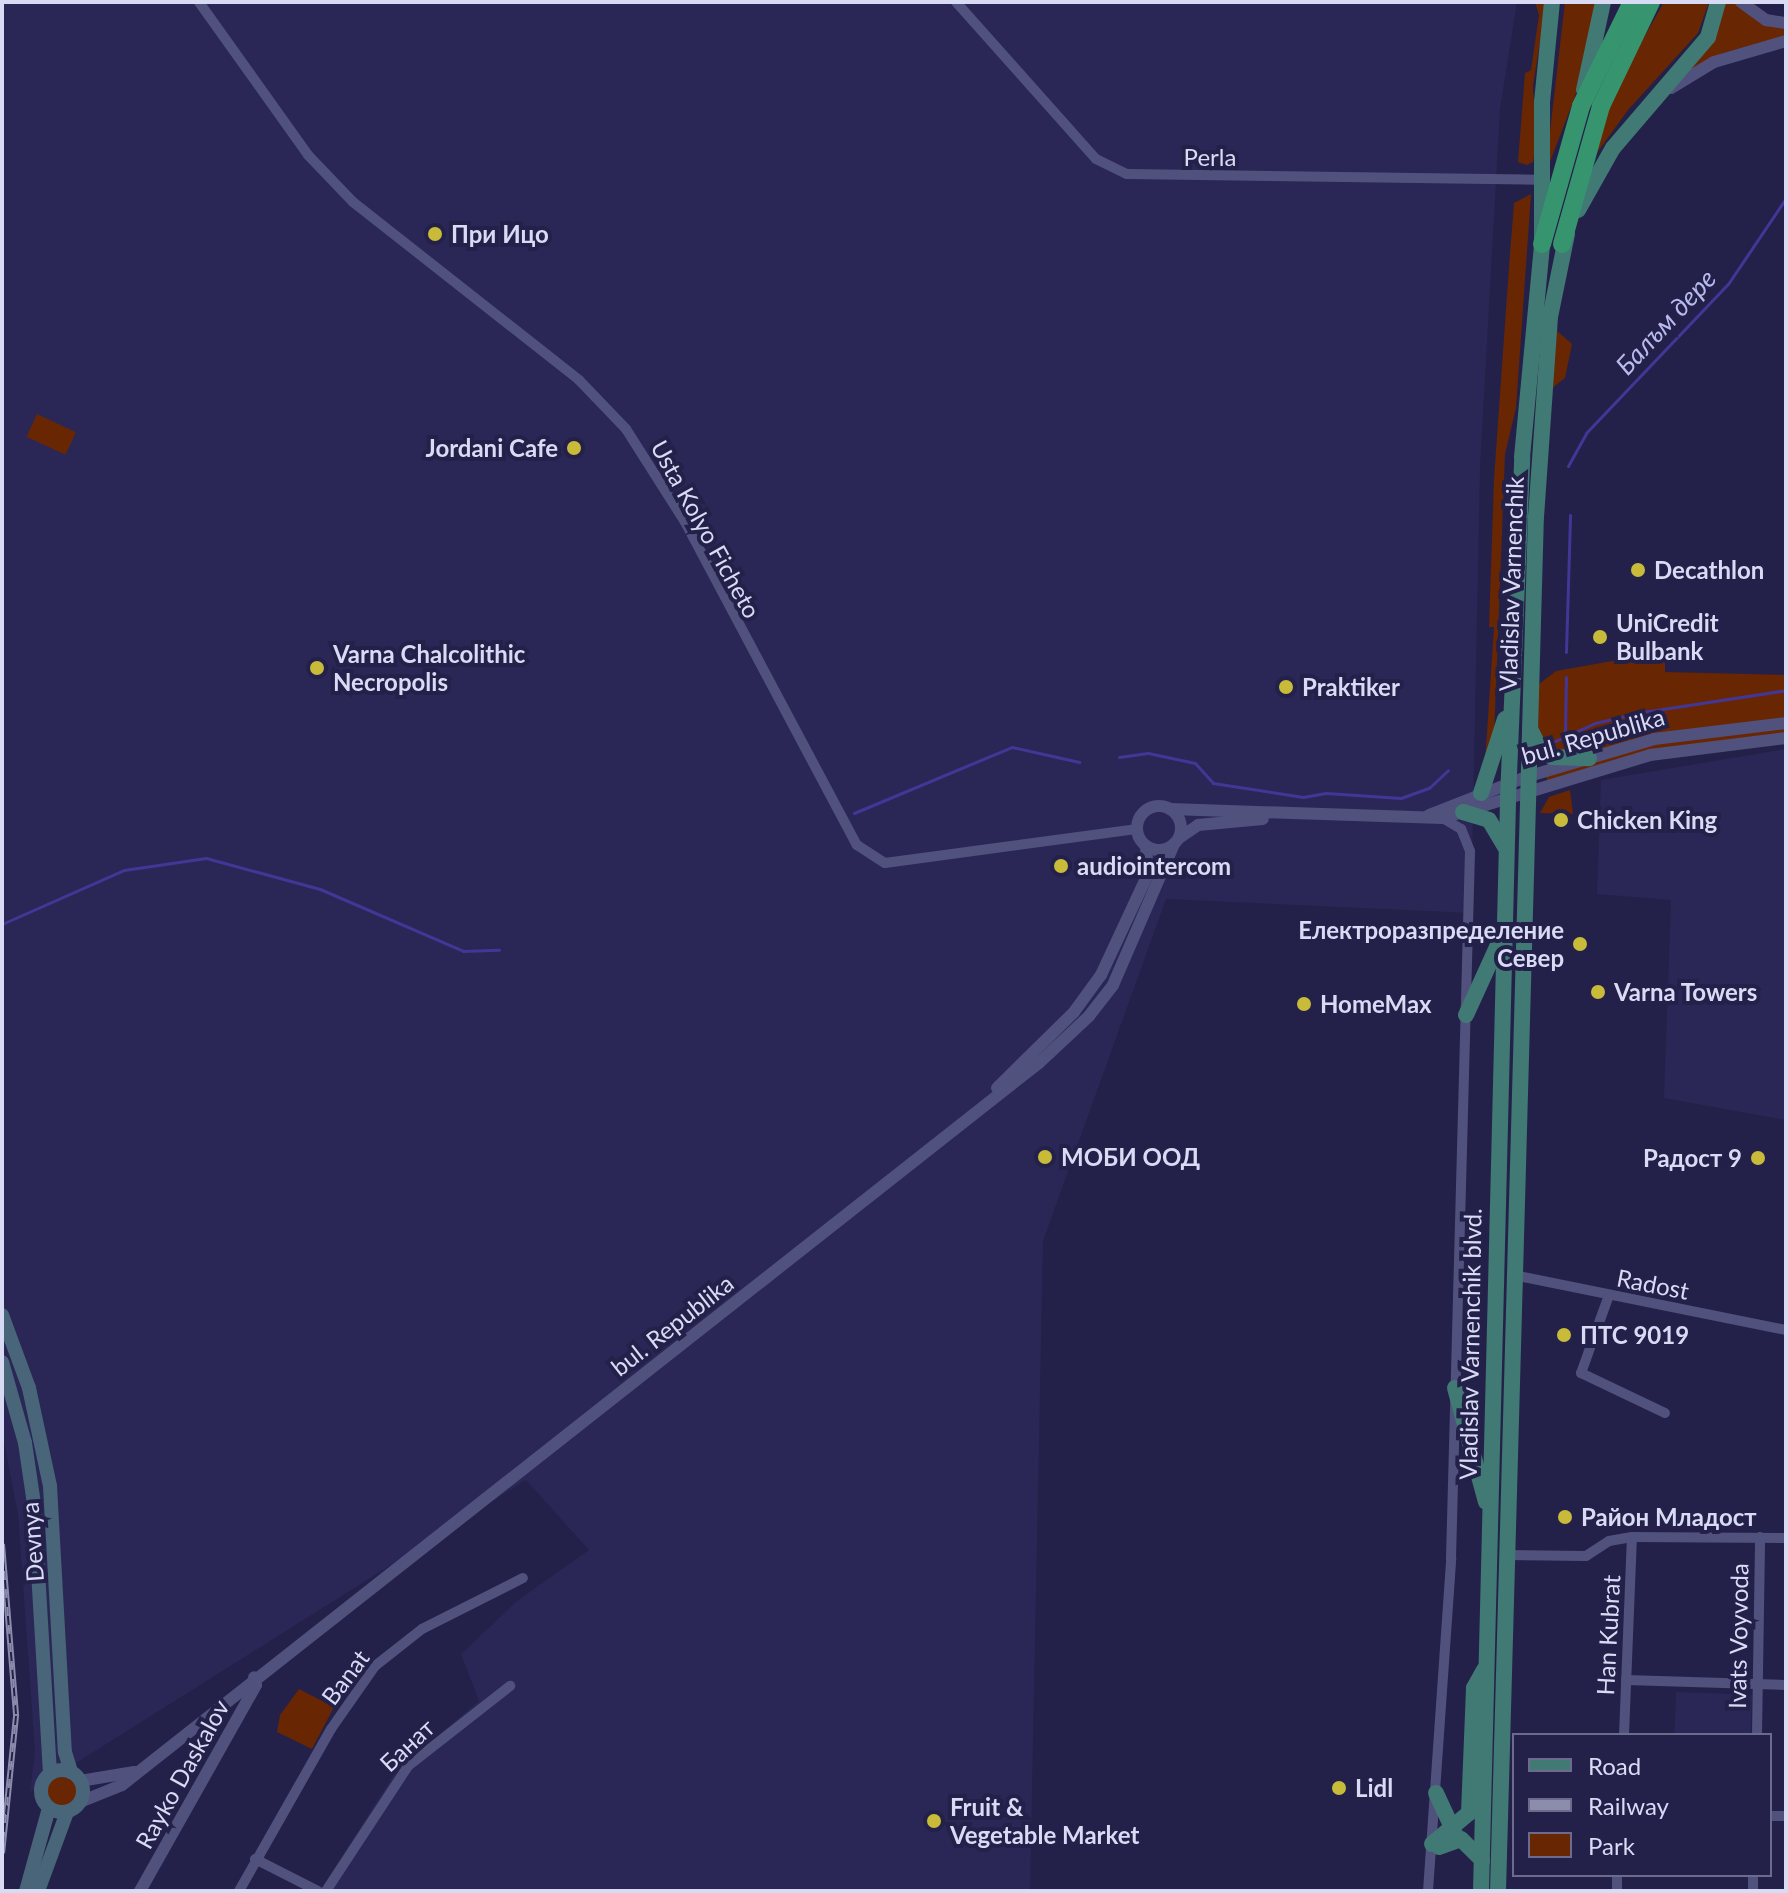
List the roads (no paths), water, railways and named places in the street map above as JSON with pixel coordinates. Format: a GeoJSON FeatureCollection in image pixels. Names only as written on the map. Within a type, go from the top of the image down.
{"type":"FeatureCollection","features":[{"type":"Feature","properties":{"kind":"highway"},"geometry":{"type":"LineString","coordinates":[[1542,244],[1581,106],[1632,2]]}},
{"type":"Feature","properties":{"kind":"highway"},"geometry":{"type":"LineString","coordinates":[[1562,244],[1601,106],[1651,2]]}},
{"type":"Feature","properties":{"kind":"main road","name":"Vladislav Varnenchik"},"geometry":{"type":"LineString","coordinates":[[1508,791],[1522,457],[1542,244],[1538,180],[1552,2]]}},
{"type":"Feature","properties":{"kind":"main road"},"geometry":{"type":"LineString","coordinates":[[1581,106],[1603,2]]}},
{"type":"Feature","properties":{"kind":"main road","name":"Vladislav Varnenchik"},"geometry":{"type":"LineString","coordinates":[[1513,1275],[1525,785],[1543,404],[1562,244],[1595,176],[1648,104],[1708,37],[1718,2]]}},
{"type":"Feature","properties":{"kind":"main road"},"geometry":{"type":"LineString","coordinates":[[1481,793],[1513,682]]}},
{"type":"Feature","properties":{"kind":"main road"},"geometry":{"type":"LineString","coordinates":[[1529,728],[1540,749],[1552,757],[1589,758]]}},
{"type":"Feature","properties":{"kind":"main road","name":"Vladislav Varnenchik blvd."},"geometry":{"type":"LineString","coordinates":[[1481,1891],[1508,791]]}},
{"type":"Feature","properties":{"kind":"main road"},"geometry":{"type":"LineString","coordinates":[[1463,812],[1489,820],[1506,850]]}},
{"type":"Feature","properties":{"kind":"main road"},"geometry":{"type":"LineString","coordinates":[[1466,1015],[1504,931]]}},
{"type":"Feature","properties":{"kind":"main road","name":"Vladislav Varnenchik blvd."},"geometry":{"type":"LineString","coordinates":[[1498,1891],[1513,1275]]}},
{"type":"Feature","properties":{"kind":"main road","name":"Devnya"},"geometry":{"type":"LineString","coordinates":[[2,1315],[29,1388],[50,1486],[65,1752],[76,1777]]}},
{"type":"Feature","properties":{"kind":"main road","name":"Devnya"},"geometry":{"type":"LineString","coordinates":[[2,1362],[25,1443],[34,1504],[39,1650],[50,1774]]}},
{"type":"Feature","properties":{"kind":"main road"},"geometry":{"type":"LineString","coordinates":[[1455,1388],[1490,1515]]}},
{"type":"Feature","properties":{"kind":"main road"},"geometry":{"type":"LineString","coordinates":[[1432,1848],[1449,1840],[1469,1813],[1474,1688],[1486,1665]]}},
{"type":"Feature","properties":{"kind":"main road"},"geometry":{"type":"LineString","coordinates":[[26,1891],[49,1808],[41,1786],[50,1774],[76,1777],[80,1802],[67,1812],[38,1891]]}},
{"type":"Feature","properties":{"kind":"main road"},"geometry":{"type":"LineString","coordinates":[[1436,1793],[1455,1834],[1482,1860]]}},
{"type":"Feature","properties":{"kind":"main road"},"geometry":{"type":"LineString","coordinates":[[49,1808],[67,1812]]}},
{"type":"Feature","properties":{"kind":"street","name":"Usta Kolyo Ficheto"},"geometry":{"type":"LineString","coordinates":[[199,2],[308,155],[346,194],[579,380],[626,429],[678,510],[857,845],[885,863],[1138,829]]}},
{"type":"Feature","properties":{"kind":"street","name":"Perla"},"geometry":{"type":"LineString","coordinates":[[956,2],[1096,159],[1127,174],[1538,180]]}},
{"type":"Feature","properties":{"kind":"street"},"geometry":{"type":"LineString","coordinates":[[1741,2],[1766,20],[1786,23]]}},
{"type":"Feature","properties":{"kind":"street"},"geometry":{"type":"LineString","coordinates":[[1648,104],[1714,62],[1786,41]]}},
{"type":"Feature","properties":{"kind":"street","name":"bul. Republika"},"geometry":{"type":"LineString","coordinates":[[1170,809],[1283,816],[1443,818],[1589,758],[1676,735],[1786,723]]}},
{"type":"Feature","properties":{"kind":"street","name":"bul. Republika"},"geometry":{"type":"LineString","coordinates":[[1525,785],[1678,749],[1786,738]]}},
{"type":"Feature","properties":{"kind":"street","name":"bul. Republika"},"geometry":{"type":"LineString","coordinates":[[1419,818],[1481,793],[1508,791]]}},
{"type":"Feature","properties":{"kind":"street"},"geometry":{"type":"LineString","coordinates":[[956,1126],[1039,1063],[1103,998],[1132,948],[1176,841],[1180,822],[1170,809],[1151,808],[1138,829],[1146,846],[1164,850],[1176,841]]}},
{"type":"Feature","properties":{"kind":"street","name":"bul. Republika"},"geometry":{"type":"LineString","coordinates":[[1176,841],[1198,825],[1283,816]]}},
{"type":"Feature","properties":{"kind":"street"},"geometry":{"type":"LineString","coordinates":[[1428,1891],[1451,1558],[1470,851],[1461,829],[1443,818]]}},
{"type":"Feature","properties":{"kind":"street","name":"bul. Republika"},"geometry":{"type":"LineString","coordinates":[[80,1802],[115,1789],[956,1126],[1094,986],[1148,874],[1146,846]]}},
{"type":"Feature","properties":{"kind":"street","name":"Radost"},"geometry":{"type":"LineString","coordinates":[[1513,1275],[1786,1330]]}},
{"type":"Feature","properties":{"kind":"street"},"geometry":{"type":"LineString","coordinates":[[1609,1295],[1581,1373],[1665,1413]]}},
{"type":"Feature","properties":{"kind":"street"},"geometry":{"type":"LineString","coordinates":[[1506,1555],[1586,1556],[1609,1541],[1632,1537],[1786,1538]]}},
{"type":"Feature","properties":{"kind":"street","name":"Han Kubrat"},"geometry":{"type":"LineString","coordinates":[[1624,1733],[1632,1537]]}},
{"type":"Feature","properties":{"kind":"street","name":"Ivats Voyvoda"},"geometry":{"type":"LineString","coordinates":[[1757,1733],[1760,1537]]}},
{"type":"Feature","properties":{"kind":"street","name":"Banat"},"geometry":{"type":"LineString","coordinates":[[255,1859],[375,1666],[422,1629],[523,1578]]}},
{"type":"Feature","properties":{"kind":"street","name":"Rayko Daskalov"},"geometry":{"type":"LineString","coordinates":[[140,1891],[256,1685],[254,1677]]}},
{"type":"Feature","properties":{"kind":"street"},"geometry":{"type":"LineString","coordinates":[[1626,1680],[1786,1685]]}},
{"type":"Feature","properties":{"kind":"street","name":"Банат"},"geometry":{"type":"LineString","coordinates":[[326,1891],[408,1766],[510,1686]]}},
{"type":"Feature","properties":{"kind":"street"},"geometry":{"type":"LineString","coordinates":[[76,1777],[137,1772]]}},
{"type":"Feature","properties":{"kind":"street"},"geometry":{"type":"LineString","coordinates":[[239,1891],[255,1859],[318,1891]]}},
{"type":"Feature","properties":{"kind":"waterway","name":"Балъм дере"},"geometry":{"type":"LineString","coordinates":[[1568,466],[1586,433],[1728,284],[1786,198]]}},
{"type":"Feature","properties":{"kind":"waterway","name":"Балъм дере"},"geometry":{"type":"LineString","coordinates":[[1566,652],[1570,515]]}},
{"type":"Feature","properties":{"kind":"waterway","name":"Балъм дере"},"geometry":{"type":"LineString","coordinates":[[1565,734],[1566,677]]}},
{"type":"Feature","properties":{"kind":"waterway"},"geometry":{"type":"LineString","coordinates":[[1553,742],[1595,723],[1643,712],[1786,690]]}},
{"type":"Feature","properties":{"kind":"waterway"},"geometry":{"type":"LineString","coordinates":[[854,813],[1012,747],[1079,762]]}},
{"type":"Feature","properties":{"kind":"waterway"},"geometry":{"type":"LineString","coordinates":[[1119,757],[1148,753],[1195,763],[1213,783],[1303,797],[1326,793],[1401,798],[1429,788],[1448,770]]}},
{"type":"Feature","properties":{"kind":"waterway"},"geometry":{"type":"LineString","coordinates":[[2,924],[124,870],[206,858],[320,889],[463,951],[499,950]]}},
{"type":"Feature","properties":{"kind":"railway"},"geometry":{"type":"LineString","coordinates":[[2,1544],[16,1716],[2,1853]]}},
{"type":"Feature","properties":{"kind":"place","name":"При Ицо"},"geometry":{"type":"Point","coordinates":[435,234]}},
{"type":"Feature","properties":{"kind":"place","name":"Jordani Cafe"},"geometry":{"type":"Point","coordinates":[574,448]}},
{"type":"Feature","properties":{"kind":"place","name":"Decathlon"},"geometry":{"type":"Point","coordinates":[1638,570]}},
{"type":"Feature","properties":{"kind":"place","name":"UniCredit Bulbank"},"geometry":{"type":"Point","coordinates":[1600,637]}},
{"type":"Feature","properties":{"kind":"place","name":"Varna Chalcolithic Necropolis"},"geometry":{"type":"Point","coordinates":[317,668]}},
{"type":"Feature","properties":{"kind":"place","name":"Praktiker"},"geometry":{"type":"Point","coordinates":[1286,687]}},
{"type":"Feature","properties":{"kind":"place","name":"Chicken King"},"geometry":{"type":"Point","coordinates":[1561,820]}},
{"type":"Feature","properties":{"kind":"place","name":"audiointercom"},"geometry":{"type":"Point","coordinates":[1061,866]}},
{"type":"Feature","properties":{"kind":"place","name":"Електроразпределение Север"},"geometry":{"type":"Point","coordinates":[1580,944]}},
{"type":"Feature","properties":{"kind":"place","name":"Varna Towers"},"geometry":{"type":"Point","coordinates":[1598,992]}},
{"type":"Feature","properties":{"kind":"place","name":"HomeMax"},"geometry":{"type":"Point","coordinates":[1304,1004]}},
{"type":"Feature","properties":{"kind":"place","name":"МОБИ ООД"},"geometry":{"type":"Point","coordinates":[1045,1157]}},
{"type":"Feature","properties":{"kind":"place","name":"Радост 9"},"geometry":{"type":"Point","coordinates":[1758,1158]}},
{"type":"Feature","properties":{"kind":"place","name":"ПТС 9019"},"geometry":{"type":"Point","coordinates":[1564,1335]}},
{"type":"Feature","properties":{"kind":"place","name":"Район Младост"},"geometry":{"type":"Point","coordinates":[1565,1517]}},
{"type":"Feature","properties":{"kind":"place","name":"Lidl"},"geometry":{"type":"Point","coordinates":[1339,1788]}},
{"type":"Feature","properties":{"kind":"place","name":"Fruit & Vegetable Market"},"geometry":{"type":"Point","coordinates":[934,1821]}}]}
